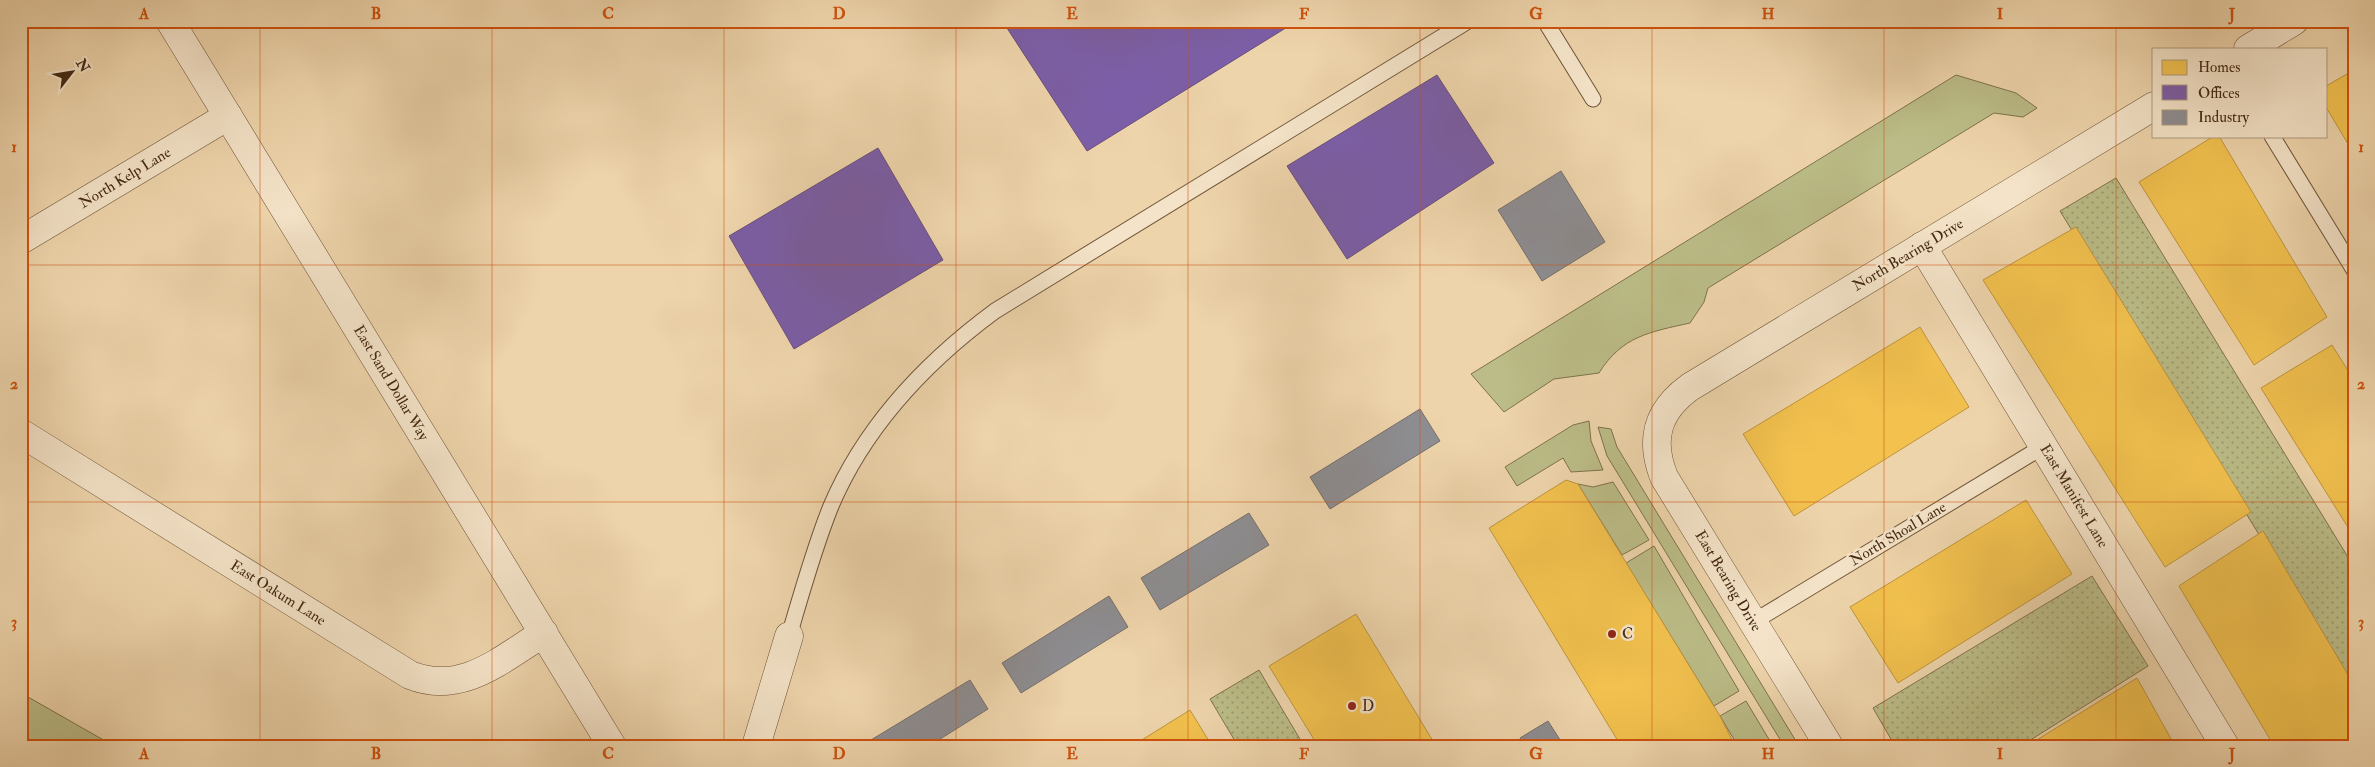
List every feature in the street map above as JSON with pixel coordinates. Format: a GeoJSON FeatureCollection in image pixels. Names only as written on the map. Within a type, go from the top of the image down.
{"type":"FeatureCollection","features":[{"type":"Feature","properties":{"kind":"street","name":"East Sand Dollar Way"},"geometry":{"type":"LineString","coordinates":[[170,21],[612,746]]}},
{"type":"Feature","properties":{"kind":"street"},"geometry":{"type":"LineString","coordinates":[[2250,48],[2294,21]]}},
{"type":"Feature","properties":{"kind":"street","name":"North Bearing Drive"},"geometry":{"type":"LineString","coordinates":[[1667,409],[1677,396],[1690,387],[2152,107]]}},
{"type":"Feature","properties":{"kind":"street","name":"North Kelp Lane"},"geometry":{"type":"LineString","coordinates":[[21,240],[228,116]]}},
{"type":"Feature","properties":{"kind":"street","name":"East Manifest Lane"},"geometry":{"type":"LineString","coordinates":[[1922,246],[2225,746]]}},
{"type":"Feature","properties":{"kind":"street","name":"East Bearing Drive"},"geometry":{"type":"LineString","coordinates":[[1667,409],[1656,441],[1658,459],[1664,477],[1829,746]]}},
{"type":"Feature","properties":{"kind":"street","name":"East Oakum Lane"},"geometry":{"type":"LineString","coordinates":[[21,433],[410,675],[422,680],[436,682],[462,680],[544,633]]}},
{"type":"Feature","properties":{"kind":"street"},"geometry":{"type":"LineString","coordinates":[[756,746],[789,636]]}},
{"type":"Feature","properties":{"kind":"lane"},"geometry":{"type":"LineString","coordinates":[[789,636],[817,542],[850,469],[897,399],[926,368],[959,338],[1003,306],[1468,21]]}},
{"type":"Feature","properties":{"kind":"lane"},"geometry":{"type":"LineString","coordinates":[[1545,21],[1593,99]]}},
{"type":"Feature","properties":{"kind":"lane"},"geometry":{"type":"LineString","coordinates":[[2273,138],[2354,270]]}},
{"type":"Feature","properties":{"kind":"lane","name":"North Shoal Lane"},"geometry":{"type":"LineString","coordinates":[[1753,622],[2044,446]]}},
{"type":"Feature","properties":{"kind":"green space"},"geometry":{"type":"Polygon","coordinates":[[[1956,75],[2016,93],[2037,108],[2023,117],[1994,113],[1708,288],[1704,302],[1690,323],[1662,329],[1627,343],[1617,351],[1599,373],[1554,379],[1504,412],[1471,374],[1956,75]]]}},
{"type":"Feature","properties":{"kind":"green space"},"geometry":{"type":"Polygon","coordinates":[[[2116,178],[2354,567],[2354,689],[2060,211],[2116,178]]]}},
{"type":"Feature","properties":{"kind":"green space"},"geometry":{"type":"Polygon","coordinates":[[[1589,421],[1591,441],[1603,470],[1571,472],[1563,458],[1517,486],[1505,467],[1573,425],[1589,421]]]}},
{"type":"Feature","properties":{"kind":"green space"},"geometry":{"type":"Polygon","coordinates":[[[1598,427],[1611,429],[1617,447],[1799,746],[1784,746],[1607,456],[1598,427]]]}},
{"type":"Feature","properties":{"kind":"green space"},"geometry":{"type":"Polygon","coordinates":[[[1613,482],[1649,540],[1622,555],[1578,484],[1593,487],[1613,482]]]}},
{"type":"Feature","properties":{"kind":"green space"},"geometry":{"type":"Polygon","coordinates":[[[1654,546],[1739,691],[1714,706],[1626,563],[1654,546]]]}},
{"type":"Feature","properties":{"kind":"green space"},"geometry":{"type":"Polygon","coordinates":[[[2092,576],[2148,666],[2021,746],[1895,746],[1873,708],[2092,576]]]}},
{"type":"Feature","properties":{"kind":"green space"},"geometry":{"type":"Polygon","coordinates":[[[1259,670],[1304,746],[1238,746],[1210,699],[1259,670]]]}},
{"type":"Feature","properties":{"kind":"green space"},"geometry":{"type":"Polygon","coordinates":[[[21,693],[114,746],[21,746],[21,693]]]}},
{"type":"Feature","properties":{"kind":"green space"},"geometry":{"type":"Polygon","coordinates":[[[1746,701],[1773,746],[1738,746],[1720,716],[1746,701]]]}},
{"type":"Feature","properties":{"kind":"building: Homes"},"geometry":{"type":"Polygon","coordinates":[[[2354,70],[2354,154],[2328,110],[2328,85],[2354,70]]]}},
{"type":"Feature","properties":{"kind":"building: Homes"},"geometry":{"type":"Polygon","coordinates":[[[2211,138],[2220,138],[2327,317],[2254,365],[2139,182],[2211,138]]]}},
{"type":"Feature","properties":{"kind":"building: Homes"},"geometry":{"type":"Polygon","coordinates":[[[2076,227],[2251,512],[2165,567],[1983,280],[2076,227]]]}},
{"type":"Feature","properties":{"kind":"building: Homes"},"geometry":{"type":"Polygon","coordinates":[[[1920,327],[1969,407],[1794,516],[1743,434],[1920,327]]]}},
{"type":"Feature","properties":{"kind":"building: Homes"},"geometry":{"type":"Polygon","coordinates":[[[2332,345],[2354,380],[2354,537],[2261,388],[2332,345]]]}},
{"type":"Feature","properties":{"kind":"building: Homes","name":"C"},"geometry":{"type":"Polygon","coordinates":[[[1566,480],[1578,484],[1720,716],[1735,746],[1621,746],[1489,528],[1566,480]]]}},
{"type":"Feature","properties":{"kind":"building: Homes"},"geometry":{"type":"Polygon","coordinates":[[[2026,500],[2072,574],[1898,683],[1850,607],[2026,500]]]}},
{"type":"Feature","properties":{"kind":"building: Homes"},"geometry":{"type":"Polygon","coordinates":[[[2263,531],[2354,685],[2354,746],[2274,746],[2179,586],[2263,531]]]}},
{"type":"Feature","properties":{"kind":"building: Homes","name":"D"},"geometry":{"type":"Polygon","coordinates":[[[1356,614],[1436,746],[1318,746],[1269,666],[1356,614]]]}},
{"type":"Feature","properties":{"kind":"building: Homes"},"geometry":{"type":"Polygon","coordinates":[[[2137,678],[2175,746],[2027,746],[2137,678]]]}},
{"type":"Feature","properties":{"kind":"building: Homes"},"geometry":{"type":"Polygon","coordinates":[[[1190,710],[1212,746],[1132,746],[1190,710]]]}},
{"type":"Feature","properties":{"kind":"building: Offices"},"geometry":{"type":"Polygon","coordinates":[[[1011,21],[1297,21],[1087,151],[1005,25],[1011,21]]]}},
{"type":"Feature","properties":{"kind":"building: Offices"},"geometry":{"type":"Polygon","coordinates":[[[1437,75],[1494,163],[1347,259],[1287,166],[1437,75]]]}},
{"type":"Feature","properties":{"kind":"building: Offices"},"geometry":{"type":"Polygon","coordinates":[[[878,148],[943,260],[794,349],[729,236],[878,148]]]}},
{"type":"Feature","properties":{"kind":"building: Industry"},"geometry":{"type":"Polygon","coordinates":[[[1561,171],[1605,242],[1542,281],[1498,210],[1561,171]]]}},
{"type":"Feature","properties":{"kind":"building: Industry"},"geometry":{"type":"Polygon","coordinates":[[[1420,409],[1440,441],[1330,509],[1310,477],[1420,409]]]}},
{"type":"Feature","properties":{"kind":"building: Industry"},"geometry":{"type":"Polygon","coordinates":[[[1249,513],[1269,545],[1160,610],[1141,578],[1249,513]]]}},
{"type":"Feature","properties":{"kind":"building: Industry"},"geometry":{"type":"Polygon","coordinates":[[[1109,596],[1128,627],[1021,693],[1002,663],[1109,596]]]}},
{"type":"Feature","properties":{"kind":"building: Industry"},"geometry":{"type":"Polygon","coordinates":[[[970,680],[988,709],[929,746],[861,746],[970,680]]]}},
{"type":"Feature","properties":{"kind":"building: Industry"},"geometry":{"type":"Polygon","coordinates":[[[1548,721],[1564,746],[1525,746],[1520,738],[1548,721]]]}},
{"type":"Feature","properties":{"kind":"place","name":"C"},"geometry":{"type":"Point","coordinates":[1612,634]}},
{"type":"Feature","properties":{"kind":"place","name":"D"},"geometry":{"type":"Point","coordinates":[1352,706]}}]}
